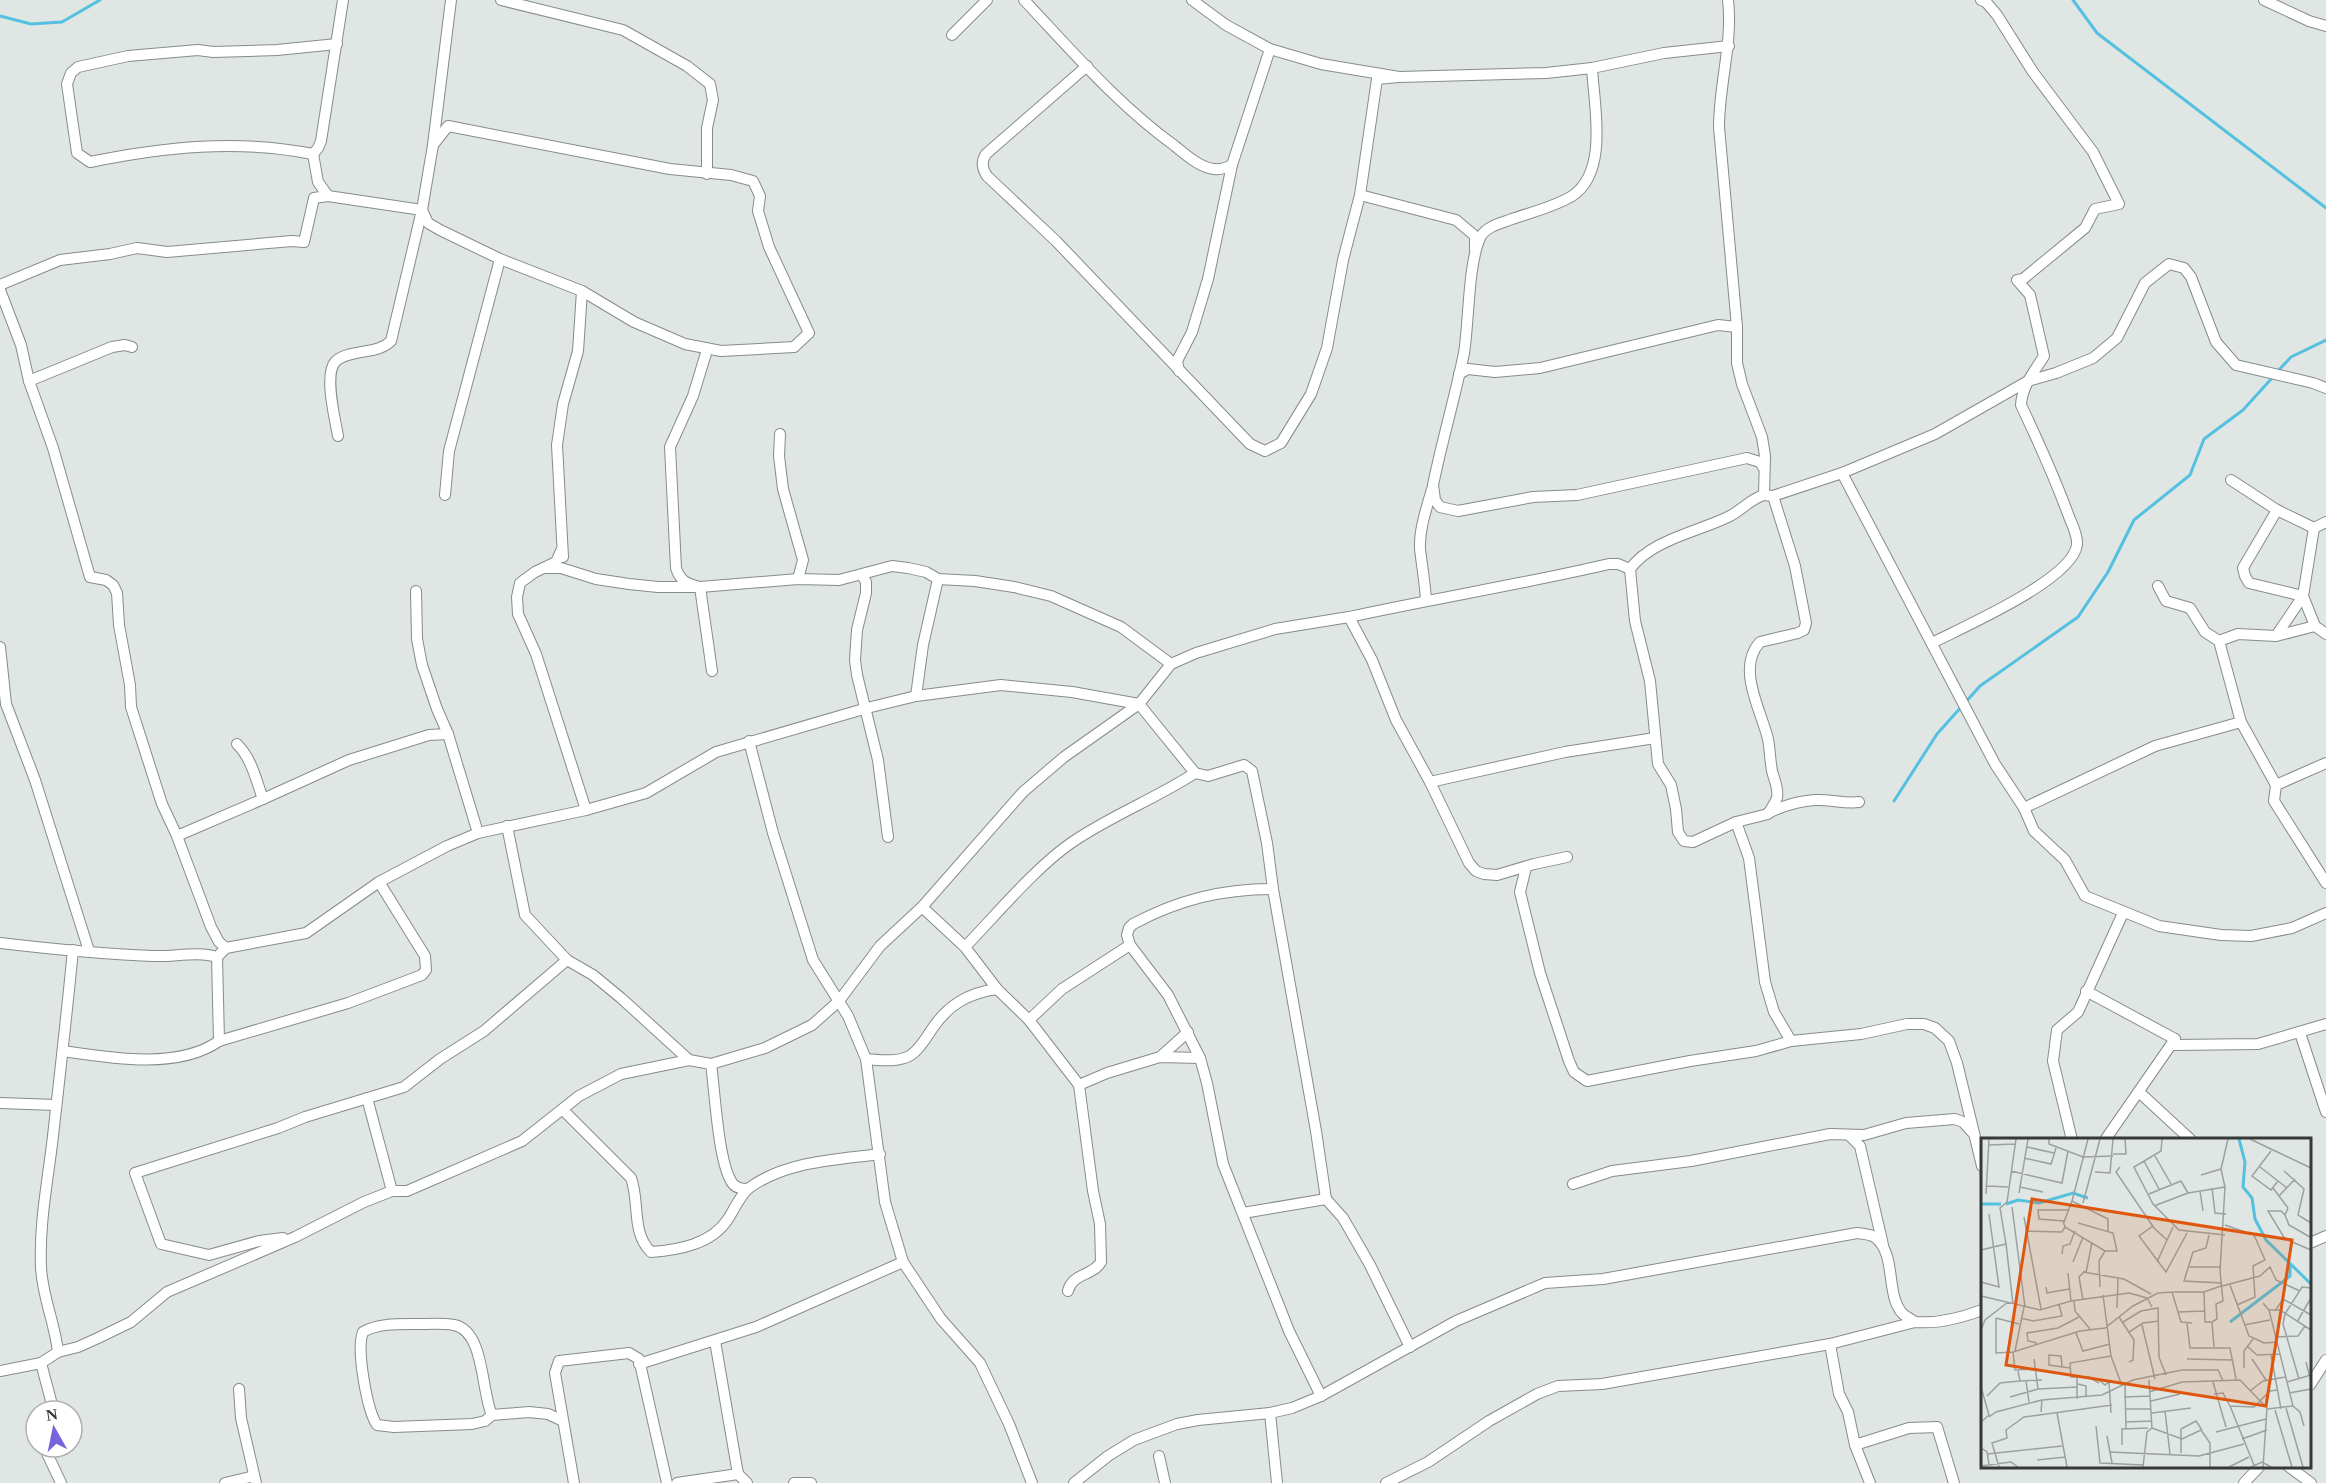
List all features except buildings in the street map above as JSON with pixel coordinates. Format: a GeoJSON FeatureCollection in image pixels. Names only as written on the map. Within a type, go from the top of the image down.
{"type":"FeatureCollection","features":[{"type":"Feature","properties":{"kind":"street"},"geometry":{"type":"LineString","coordinates":[[226,948],[219,942],[211,927],[177,836],[162,804],[131,706],[130,685],[119,625],[117,593],[113,585],[105,580],[90,577],[87,571],[80,537],[29,381],[21,345],[0,287],[49,263],[129,249],[148,248],[167,252],[292,241],[304,242],[318,182],[313,154],[321,141],[343,0]]}},
{"type":"Feature","properties":{"kind":"street"},"geometry":{"type":"LineString","coordinates":[[338,436],[331,389],[332,369],[336,361],[346,355],[385,347],[391,341],[422,210],[433,145],[451,0]]}},
{"type":"Feature","properties":{"kind":"street"},"geometry":{"type":"LineString","coordinates":[[501,0],[623,30],[687,66],[710,84],[713,100],[707,128],[707,174]]}},
{"type":"Feature","properties":{"kind":"street"},"geometry":{"type":"LineString","coordinates":[[952,35],[987,0]]}},
{"type":"Feature","properties":{"kind":"street"},"geometry":{"type":"LineString","coordinates":[[1024,0],[1149,127],[1191,158],[1214,169],[1223,169],[1232,165]]}},
{"type":"Feature","properties":{"kind":"street"},"geometry":{"type":"LineString","coordinates":[[1192,0],[1226,25],[1270,49],[1321,64],[1399,77]]}},
{"type":"Feature","properties":{"kind":"street"},"geometry":{"type":"LineString","coordinates":[[1728,0],[1729,46],[1719,102],[1719,127],[1737,327],[1737,363],[1742,384],[1762,437],[1765,456],[1763,467],[1768,495],[1793,556],[1806,623],[1803,630],[1798,633],[1760,642],[1751,656],[1751,676],[1756,706],[1768,738],[1771,768],[1778,792],[1777,800],[1768,813]]}},
{"type":"Feature","properties":{"kind":"street"},"geometry":{"type":"LineString","coordinates":[[1981,0],[1986,2],[1997,15],[2033,72],[2093,152],[2119,204],[2096,209],[2085,228],[2023,279],[2017,280],[2030,295],[2043,356],[2056,373]]}},
{"type":"Feature","properties":{"kind":"street"},"geometry":{"type":"LineString","coordinates":[[2264,0],[2309,21],[2326,26]]}},
{"type":"Feature","properties":{"kind":"street"},"geometry":{"type":"LineString","coordinates":[[313,154],[274,148],[212,144],[134,153],[90,162],[77,153],[67,84],[71,73],[78,67],[128,56],[198,50],[213,52],[277,50],[337,44]]}},
{"type":"Feature","properties":{"kind":"street"},"geometry":{"type":"LineString","coordinates":[[1365,71],[1365,76],[1374,76],[1377,79],[1546,73],[1592,68],[1664,53],[1729,46]]}},
{"type":"Feature","properties":{"kind":"street"},"geometry":{"type":"LineString","coordinates":[[1179,371],[1177,361],[1192,332],[1208,279],[1232,165],[1270,49]]}},
{"type":"Feature","properties":{"kind":"street"},"geometry":{"type":"LineString","coordinates":[[1087,66],[986,154],[983,159],[987,177],[1056,241],[1256,449],[1265,451],[1281,443],[1311,394],[1327,348],[1343,260],[1360,195],[1377,79]]}},
{"type":"Feature","properties":{"kind":"street"},"geometry":{"type":"LineString","coordinates":[[1475,258],[1483,233],[1493,226],[1560,203],[1576,193],[1584,183],[1596,153],[1592,68]]}},
{"type":"Feature","properties":{"kind":"street"},"geometry":{"type":"LineString","coordinates":[[422,210],[428,223],[500,259],[582,291],[634,322],[685,344],[721,351],[795,347],[809,333],[769,247],[758,211],[760,196],[753,181],[731,175],[670,169],[448,126],[433,145]]}},
{"type":"Feature","properties":{"kind":"street"},"geometry":{"type":"LineString","coordinates":[[318,182],[328,196]]}},
{"type":"Feature","properties":{"kind":"street"},"geometry":{"type":"LineString","coordinates":[[1360,195],[1456,220],[1475,236],[1475,258],[1464,351],[1421,541],[1426,600]]}},
{"type":"Feature","properties":{"kind":"street"},"geometry":{"type":"LineString","coordinates":[[314,198],[328,196],[422,210]]}},
{"type":"Feature","properties":{"kind":"street"},"geometry":{"type":"LineString","coordinates":[[445,495],[449,451],[500,259]]}},
{"type":"Feature","properties":{"kind":"street"},"geometry":{"type":"LineString","coordinates":[[1630,569],[1645,554],[1731,516],[1756,497],[1842,473],[1935,434],[2028,381],[2093,358],[2117,338],[2145,282],[2169,264],[2184,268],[2191,277],[2216,342],[2236,365],[2280,374],[2326,388]]}},
{"type":"Feature","properties":{"kind":"street"},"geometry":{"type":"LineString","coordinates":[[572,571],[565,566],[561,551],[557,445],[563,404],[578,351],[582,291]]}},
{"type":"Feature","properties":{"kind":"street"},"geometry":{"type":"LineString","coordinates":[[1459,374],[1475,369],[1495,372],[1540,368],[1718,325],[1737,327]]}},
{"type":"Feature","properties":{"kind":"street"},"geometry":{"type":"LineString","coordinates":[[29,381],[112,347],[125,345],[132,347]]}},
{"type":"Feature","properties":{"kind":"street"},"geometry":{"type":"LineString","coordinates":[[700,588],[686,583],[679,577],[676,567],[670,447],[693,396],[707,350]]}},
{"type":"Feature","properties":{"kind":"street"},"geometry":{"type":"LineString","coordinates":[[1464,351],[1475,369]]}},
{"type":"Feature","properties":{"kind":"street"},"geometry":{"type":"LineString","coordinates":[[1932,643],[2025,596],[2065,567],[2077,546],[2075,533],[2056,479],[2020,405],[2021,395],[2043,356]]}},
{"type":"Feature","properties":{"kind":"street"},"geometry":{"type":"LineString","coordinates":[[780,434],[779,456],[783,489],[803,560],[798,579]]}},
{"type":"Feature","properties":{"kind":"street"},"geometry":{"type":"LineString","coordinates":[[1433,486],[1435,501],[1440,507],[1458,511],[1533,497],[1577,495],[1747,458],[1760,462],[1763,467]]}},
{"type":"Feature","properties":{"kind":"street"},"geometry":{"type":"LineString","coordinates":[[1842,473],[1995,764],[2024,808],[2034,831],[2065,860],[2085,896],[2159,926],[2221,935],[2251,936],[2292,928],[2326,913]]}},
{"type":"Feature","properties":{"kind":"street"},"geometry":{"type":"LineString","coordinates":[[2231,480],[2277,510],[2314,528]]}},
{"type":"Feature","properties":{"kind":"street"},"geometry":{"type":"LineString","coordinates":[[2277,510],[2243,568],[2245,576],[2249,583],[2303,596]]}},
{"type":"Feature","properties":{"kind":"street"},"geometry":{"type":"LineString","coordinates":[[2314,528],[2326,522]]}},
{"type":"Feature","properties":{"kind":"street"},"geometry":{"type":"LineString","coordinates":[[2276,636],[2303,596],[2314,528]]}},
{"type":"Feature","properties":{"kind":"street"},"geometry":{"type":"LineString","coordinates":[[561,551],[556,562],[534,572],[520,583],[517,597],[518,614],[536,654],[586,810]]}},
{"type":"Feature","properties":{"kind":"street"},"geometry":{"type":"LineString","coordinates":[[0,1371],[41,1363],[58,1352],[78,1347],[132,1322],[167,1292],[295,1237],[364,1202],[392,1191],[407,1191],[522,1141],[579,1096],[621,1074],[689,1060],[711,1064],[765,1048],[812,1025],[839,1001],[880,946],[922,907],[1023,792],[1064,757],[1140,704],[1171,664],[1205,650],[1275,629],[1527,583],[1609,564],[1618,564],[1630,569]]}},
{"type":"Feature","properties":{"kind":"street"},"geometry":{"type":"LineString","coordinates":[[545,568],[561,568],[596,579],[630,584],[700,588],[798,579],[839,580],[892,566],[926,572],[938,579],[975,581],[1051,596],[1121,627],[1171,664]]}},
{"type":"Feature","properties":{"kind":"street"},"geometry":{"type":"LineString","coordinates":[[1630,569],[1635,621],[1650,681],[1658,764],[1671,785],[1678,832],[1684,841],[1693,842],[1736,822],[1784,806],[1815,800],[1841,803],[1859,802]]}},
{"type":"Feature","properties":{"kind":"street"},"geometry":{"type":"LineString","coordinates":[[862,575],[866,582],[866,593],[857,630],[855,660],[878,760],[888,837]]}},
{"type":"Feature","properties":{"kind":"street"},"geometry":{"type":"LineString","coordinates":[[916,696],[922,645],[938,579]]}},
{"type":"Feature","properties":{"kind":"street"},"geometry":{"type":"LineString","coordinates":[[2158,586],[2166,601],[2190,608],[2205,632],[2219,641],[2241,722],[2276,785],[2274,801],[2321,865],[2326,883]]}},
{"type":"Feature","properties":{"kind":"street"},"geometry":{"type":"LineString","coordinates":[[700,588],[712,671]]}},
{"type":"Feature","properties":{"kind":"street"},"geometry":{"type":"LineString","coordinates":[[416,591],[417,639],[422,665],[448,734],[478,833]]}},
{"type":"Feature","properties":{"kind":"street"},"geometry":{"type":"LineString","coordinates":[[2303,596],[2315,626],[2326,634]]}},
{"type":"Feature","properties":{"kind":"street"},"geometry":{"type":"LineString","coordinates":[[1349,617],[1372,660],[1396,720],[1430,782],[1468,863],[1476,871],[1497,875],[1567,857]]}},
{"type":"Feature","properties":{"kind":"street"},"geometry":{"type":"LineString","coordinates":[[2219,641],[2238,634],[2276,636],[2315,626]]}},
{"type":"Feature","properties":{"kind":"street"},"geometry":{"type":"LineString","coordinates":[[0,647],[6,704],[35,780],[89,951]]}},
{"type":"Feature","properties":{"kind":"street"},"geometry":{"type":"LineString","coordinates":[[219,1041],[218,957],[226,948],[306,933],[379,882],[447,846],[478,833],[586,810],[646,793],[716,752],[916,696],[971,688],[1021,686],[1140,704],[1195,773],[1208,776],[1244,765],[1252,771],[1267,843],[1326,1199],[1343,1218],[1365,1256],[1410,1347]]}},
{"type":"Feature","properties":{"kind":"street"},"geometry":{"type":"LineString","coordinates":[[2024,808],[2155,746],[2241,722]]}},
{"type":"Feature","properties":{"kind":"street"},"geometry":{"type":"LineString","coordinates":[[177,836],[349,760],[429,735],[448,734]]}},
{"type":"Feature","properties":{"kind":"street"},"geometry":{"type":"LineString","coordinates":[[1430,782],[1565,752],[1655,738]]}},
{"type":"Feature","properties":{"kind":"street"},"geometry":{"type":"LineString","coordinates":[[749,741],[773,833],[813,960],[848,1016],[866,1059],[885,1202],[903,1262],[941,1319],[980,1363],[1012,1431],[1032,1483]]}},
{"type":"Feature","properties":{"kind":"street"},"geometry":{"type":"LineString","coordinates":[[237,744],[252,767],[263,799]]}},
{"type":"Feature","properties":{"kind":"street"},"geometry":{"type":"LineString","coordinates":[[2276,785],[2326,763]]}},
{"type":"Feature","properties":{"kind":"street"},"geometry":{"type":"LineString","coordinates":[[965,947],[1047,863],[1069,844],[1106,821],[1165,792],[1195,773]]}},
{"type":"Feature","properties":{"kind":"street"},"geometry":{"type":"LineString","coordinates":[[1736,822],[1749,858],[1765,982],[1774,1012],[1791,1041]]}},
{"type":"Feature","properties":{"kind":"street"},"geometry":{"type":"LineString","coordinates":[[507,826],[525,915],[567,960],[593,975],[689,1060]]}},
{"type":"Feature","properties":{"kind":"street"},"geometry":{"type":"LineString","coordinates":[[1526,867],[1520,892],[1540,974],[1569,1061],[1574,1072],[1587,1081],[1690,1060],[1756,1051],[1791,1041],[1861,1034],[1907,1024],[1924,1024],[1935,1028],[1949,1041],[1957,1063],[1981,1159]]}},
{"type":"Feature","properties":{"kind":"street"},"geometry":{"type":"LineString","coordinates":[[63,1051],[159,1059],[200,1051],[219,1041],[348,1004],[422,975],[426,970],[425,956],[379,882]]}},
{"type":"Feature","properties":{"kind":"street"},"geometry":{"type":"LineString","coordinates":[[1273,889],[1228,892],[1177,903],[1129,928],[1127,934],[1130,945],[1145,967],[1165,989],[1200,1058],[1223,1164],[1289,1331],[1321,1396]]}},
{"type":"Feature","properties":{"kind":"street"},"geometry":{"type":"LineString","coordinates":[[922,907],[965,947],[997,989],[1029,1020],[1079,1085],[1093,1191],[1100,1224],[1101,1262],[1099,1266],[1073,1279],[1068,1291]]}},
{"type":"Feature","properties":{"kind":"street"},"geometry":{"type":"LineString","coordinates":[[2072,1138],[2053,1061],[2057,1030],[2078,1012],[2123,913]]}},
{"type":"Feature","properties":{"kind":"street"},"geometry":{"type":"LineString","coordinates":[[0,943],[144,956],[218,957]]}},
{"type":"Feature","properties":{"kind":"street"},"geometry":{"type":"LineString","coordinates":[[1029,1020],[1062,989],[1130,945]]}},
{"type":"Feature","properties":{"kind":"street"},"geometry":{"type":"LineString","coordinates":[[58,1352],[46,1305],[41,1269],[41,1224],[73,950]]}},
{"type":"Feature","properties":{"kind":"street"},"geometry":{"type":"LineString","coordinates":[[295,1237],[259,1242],[209,1255],[161,1244],[135,1173],[404,1087],[440,1059],[484,1031],[567,960]]}},
{"type":"Feature","properties":{"kind":"street"},"geometry":{"type":"LineString","coordinates":[[866,1059],[890,1061],[911,1055],[922,1044],[940,1017],[954,1004],[982,991],[997,989]]}},
{"type":"Feature","properties":{"kind":"street"},"geometry":{"type":"LineString","coordinates":[[2086,991],[2175,1039]]}},
{"type":"Feature","properties":{"kind":"street"},"geometry":{"type":"LineString","coordinates":[[2175,1039],[2174,1046],[2258,1044],[2282,1035],[2300,1033],[2326,1024]]}},
{"type":"Feature","properties":{"kind":"street"},"geometry":{"type":"LineString","coordinates":[[1160,1057],[1188,1032]]}},
{"type":"Feature","properties":{"kind":"street"},"geometry":{"type":"LineString","coordinates":[[2300,1033],[2326,1112]]}},
{"type":"Feature","properties":{"kind":"street"},"geometry":{"type":"LineString","coordinates":[[2106,1138],[2175,1039]]}},
{"type":"Feature","properties":{"kind":"street"},"geometry":{"type":"LineString","coordinates":[[1079,1085],[1107,1073],[1160,1057],[1200,1058]]}},
{"type":"Feature","properties":{"kind":"street"},"geometry":{"type":"LineString","coordinates":[[711,1064],[723,1158],[731,1183],[740,1189],[747,1189],[794,1167],[880,1154]]}},
{"type":"Feature","properties":{"kind":"street"},"geometry":{"type":"LineString","coordinates":[[2139,1092],[2188,1138]]}},
{"type":"Feature","properties":{"kind":"street"},"geometry":{"type":"LineString","coordinates":[[367,1098],[392,1191]]}},
{"type":"Feature","properties":{"kind":"street"},"geometry":{"type":"LineString","coordinates":[[0,1103],[56,1105]]}},
{"type":"Feature","properties":{"kind":"street"},"geometry":{"type":"LineString","coordinates":[[563,1110],[631,1178],[635,1190],[638,1231],[642,1243],[651,1251],[668,1251],[693,1245],[711,1236],[723,1227],[747,1189]]}},
{"type":"Feature","properties":{"kind":"street"},"geometry":{"type":"LineString","coordinates":[[1573,1184],[1612,1171],[1691,1161],[1830,1134],[1864,1135],[1906,1124],[1955,1119],[1963,1122],[1974,1135]]}},
{"type":"Feature","properties":{"kind":"street"},"geometry":{"type":"LineString","coordinates":[[1850,1135],[1860,1146],[1897,1302],[1903,1314],[1915,1322]]}},
{"type":"Feature","properties":{"kind":"street"},"geometry":{"type":"LineString","coordinates":[[1243,1213],[1326,1199]]}},
{"type":"Feature","properties":{"kind":"street"},"geometry":{"type":"LineString","coordinates":[[1074,1483],[1108,1456],[1134,1440],[1177,1424],[1270,1413],[1292,1408],[1321,1396],[1456,1321],[1545,1284],[1603,1279],[1857,1233],[1876,1238],[1886,1255]]}},
{"type":"Feature","properties":{"kind":"street"},"geometry":{"type":"LineString","coordinates":[[2311,1243],[2326,1236]]}},
{"type":"Feature","properties":{"kind":"street"},"geometry":{"type":"LineString","coordinates":[[639,1364],[756,1327],[903,1262]]}},
{"type":"Feature","properties":{"kind":"street"},"geometry":{"type":"LineString","coordinates":[[1386,1483],[1428,1462],[1489,1421],[1538,1394],[1558,1386],[1602,1384],[1830,1344],[1915,1322],[1929,1323],[1963,1317],[1981,1311]]}},
{"type":"Feature","properties":{"kind":"street"},"geometry":{"type":"LineString","coordinates":[[492,1415],[488,1407],[478,1355],[468,1332],[456,1325],[414,1324],[372,1327],[363,1332],[361,1346],[367,1399],[371,1416],[377,1425],[394,1427],[472,1424],[492,1415],[529,1412],[548,1414],[563,1421]]}},
{"type":"Feature","properties":{"kind":"street"},"geometry":{"type":"LineString","coordinates":[[715,1341],[738,1474],[747,1483]]}},
{"type":"Feature","properties":{"kind":"street"},"geometry":{"type":"LineString","coordinates":[[1830,1344],[1839,1394],[1848,1413],[1855,1445],[1870,1483]]}},
{"type":"Feature","properties":{"kind":"street"},"geometry":{"type":"LineString","coordinates":[[574,1483],[555,1373],[559,1360],[629,1353],[639,1359],[667,1483]]}},
{"type":"Feature","properties":{"kind":"street"},"geometry":{"type":"LineString","coordinates":[[2311,1383],[2326,1360]]}},
{"type":"Feature","properties":{"kind":"street"},"geometry":{"type":"LineString","coordinates":[[41,1363],[50,1399]]}},
{"type":"Feature","properties":{"kind":"street"},"geometry":{"type":"LineString","coordinates":[[225,1483],[255,1479],[241,1418],[239,1389]]}},
{"type":"Feature","properties":{"kind":"street"},"geometry":{"type":"LineString","coordinates":[[1270,1413],[1277,1483]]}},
{"type":"Feature","properties":{"kind":"street"},"geometry":{"type":"LineString","coordinates":[[1855,1445],[1909,1428],[1937,1427],[1953,1483]]}},
{"type":"Feature","properties":{"kind":"street"},"geometry":{"type":"LineString","coordinates":[[1160,1456],[1165,1483]]}},
{"type":"Feature","properties":{"kind":"street"},"geometry":{"type":"LineString","coordinates":[[50,1459],[61,1483]]}},
{"type":"Feature","properties":{"kind":"street"},"geometry":{"type":"LineString","coordinates":[[2244,1483],[2259,1468]]}},
{"type":"Feature","properties":{"kind":"street"},"geometry":{"type":"LineString","coordinates":[[2289,1468],[2311,1483]]}},
{"type":"Feature","properties":{"kind":"street"},"geometry":{"type":"LineString","coordinates":[[677,1483],[738,1474]]}},
{"type":"Feature","properties":{"kind":"street"},"geometry":{"type":"LineString","coordinates":[[794,1483],[811,1483]]}},
{"type":"Feature","properties":{"kind":"waterway"},"geometry":{"type":"LineString","coordinates":[[0,16],[31,24],[62,22],[100,0]]}},
{"type":"Feature","properties":{"kind":"waterway"},"geometry":{"type":"LineString","coordinates":[[2073,0],[2097,33],[2326,208]]}},
{"type":"Feature","properties":{"kind":"waterway"},"geometry":{"type":"LineString","coordinates":[[2277,372],[2291,357],[2326,340]]}},
{"type":"Feature","properties":{"kind":"waterway"},"geometry":{"type":"LineString","coordinates":[[1894,801],[1937,734],[1980,686],[2078,617],[2108,572],[2134,520],[2190,475],[2204,439],[2243,410],[2273,377]]}}]}
